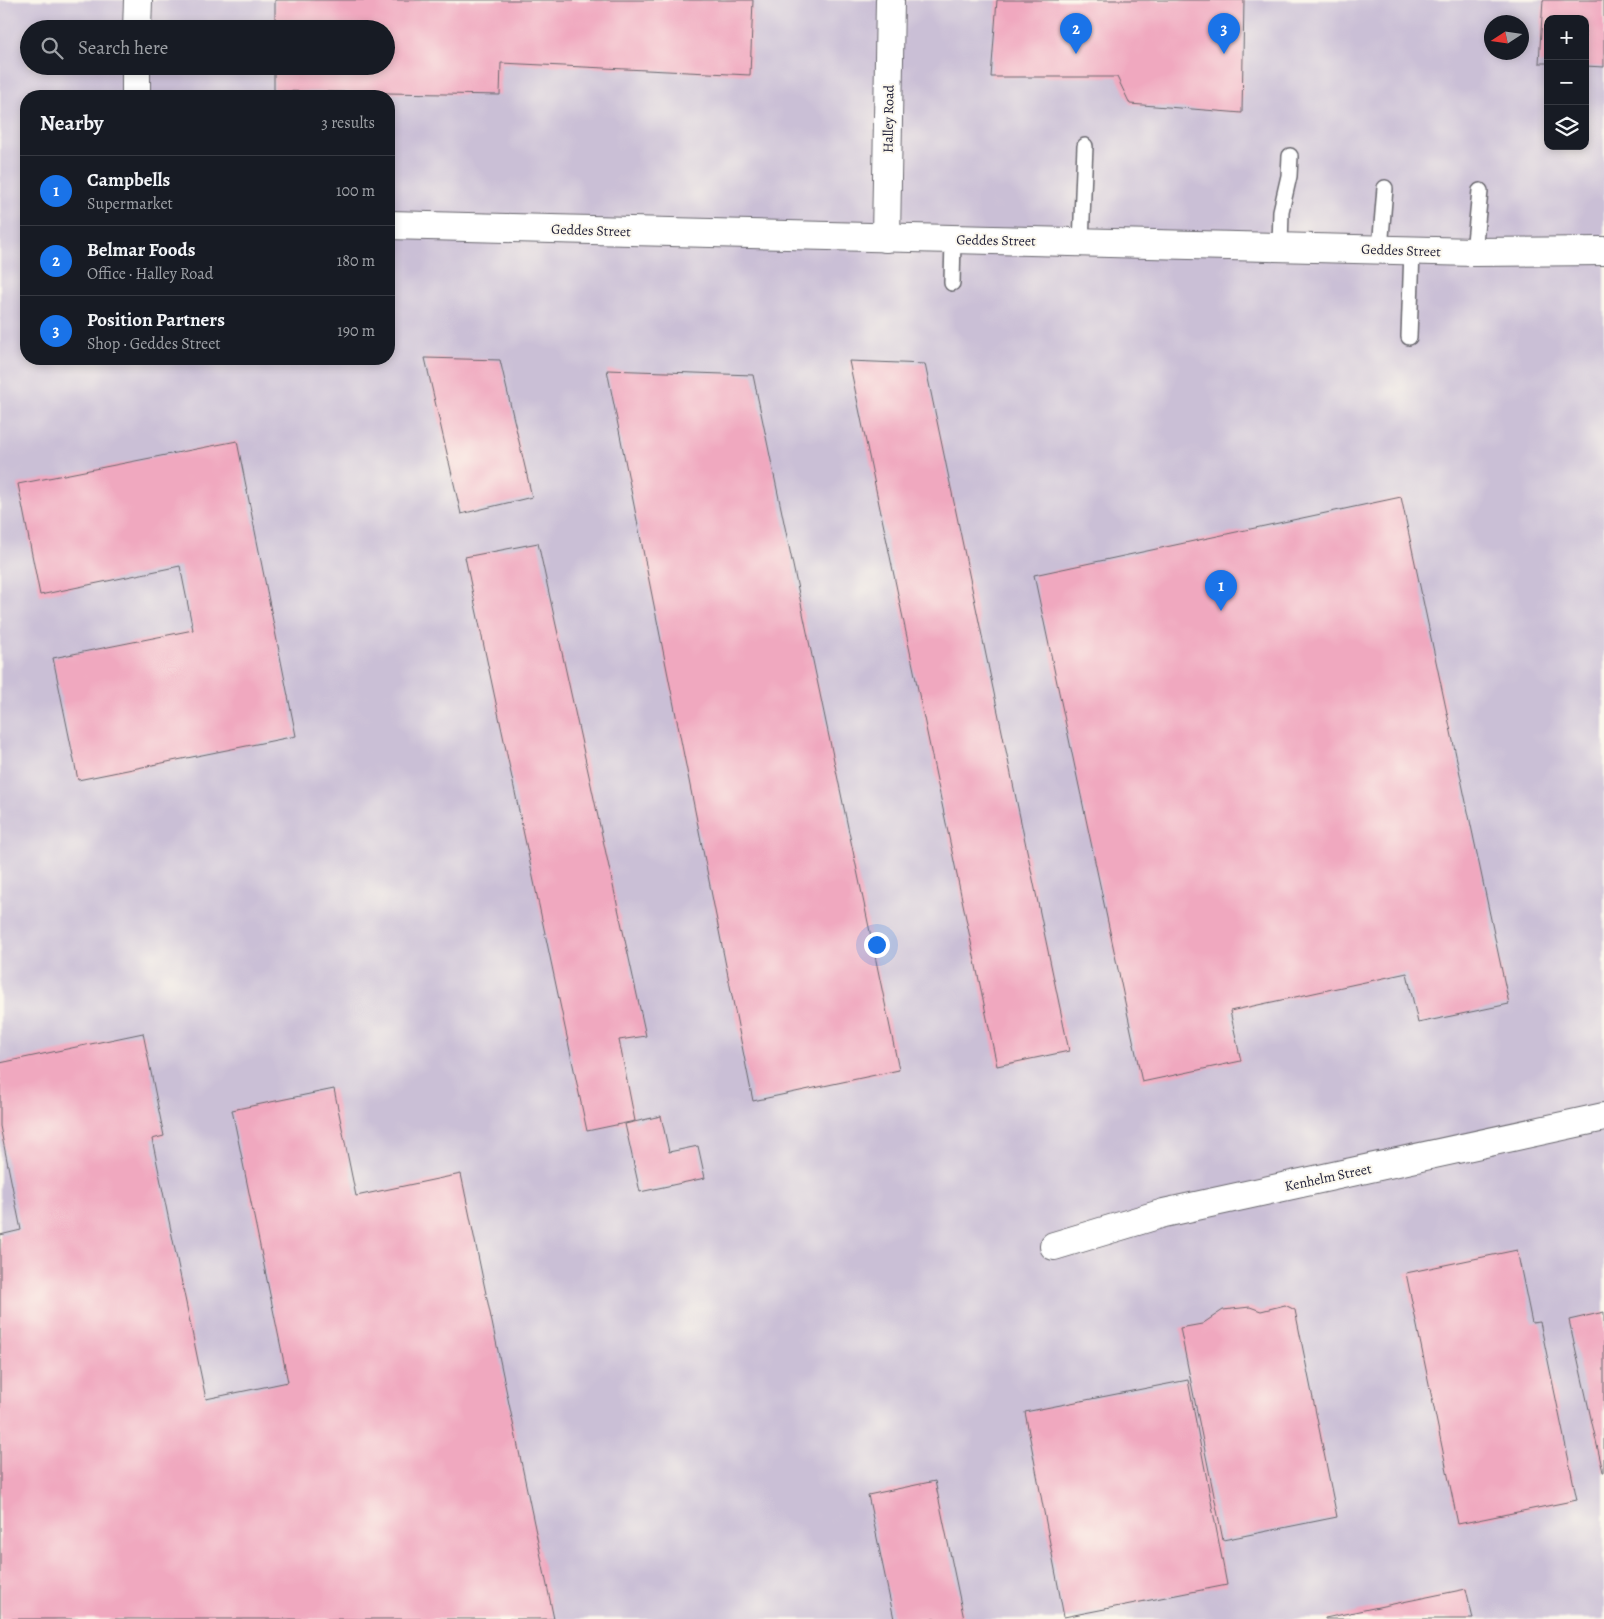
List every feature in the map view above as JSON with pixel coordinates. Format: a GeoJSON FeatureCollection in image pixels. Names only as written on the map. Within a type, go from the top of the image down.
{"type":"FeatureCollection","features":[{"type":"Feature","properties":{"kind":"street"},"geometry":{"type":"LineString","coordinates":[[137,20],[138,0]]}},
{"type":"Feature","properties":{"kind":"street","name":"Halley Road"},"geometry":{"type":"LineString","coordinates":[[886,238],[890,0]]}},
{"type":"Feature","properties":{"kind":"street"},"geometry":{"type":"LineString","coordinates":[[136,75],[136,90]]}},
{"type":"Feature","properties":{"kind":"street","name":"Geddes Street"},"geometry":{"type":"LineString","coordinates":[[395,225],[1474,252],[1604,251]]}},
{"type":"Feature","properties":{"kind":"street","name":"Kenhelm Street"},"geometry":{"type":"LineString","coordinates":[[1054,1246],[1164,1213],[1604,1117]]}},
{"type":"Feature","properties":{"kind":"lane"},"geometry":{"type":"LineString","coordinates":[[1081,242],[1085,146]]}},
{"type":"Feature","properties":{"kind":"lane"},"geometry":{"type":"LineString","coordinates":[[1280,246],[1281,211],[1290,156]]}},
{"type":"Feature","properties":{"kind":"lane"},"geometry":{"type":"LineString","coordinates":[[1380,249],[1385,188]]}},
{"type":"Feature","properties":{"kind":"lane"},"geometry":{"type":"LineString","coordinates":[[1474,252],[1480,191]]}},
{"type":"Feature","properties":{"kind":"lane"},"geometry":{"type":"LineString","coordinates":[[952,284],[953,239]]}},
{"type":"Feature","properties":{"kind":"lane"},"geometry":{"type":"LineString","coordinates":[[1409,337],[1412,250]]}},
{"type":"Feature","properties":{"kind":"shaded area"},"geometry":{"type":"Polygon","coordinates":[[[0,0],[1604,0],[1604,1619],[0,1619],[0,0]]]}},
{"type":"Feature","properties":{"kind":"building"},"geometry":{"type":"Polygon","coordinates":[[[275,0],[753,0],[750,75],[501,63],[500,95],[395,93],[395,90],[274,90],[274,75],[395,75],[395,20],[275,20],[275,0]]]}},
{"type":"Feature","properties":{"kind":"building"},"geometry":{"type":"Polygon","coordinates":[[[997,0],[1244,0],[1242,113],[1130,104],[1117,77],[991,77],[997,0]]]}},
{"type":"Feature","properties":{"kind":"building"},"geometry":{"type":"Polygon","coordinates":[[[1543,0],[1604,0],[1604,67],[1589,66],[1589,15],[1544,15],[1544,63],[1539,63],[1543,0]]]}},
{"type":"Feature","properties":{"kind":"building"},"geometry":{"type":"Polygon","coordinates":[[[425,358],[500,360],[532,497],[461,514],[425,358]]]}},
{"type":"Feature","properties":{"kind":"building"},"geometry":{"type":"Polygon","coordinates":[[[849,361],[925,364],[1069,1051],[997,1066],[849,361]]]}},
{"type":"Feature","properties":{"kind":"building"},"geometry":{"type":"Polygon","coordinates":[[[607,370],[753,375],[899,1070],[753,1101],[607,370]]]}},
{"type":"Feature","properties":{"kind":"building"},"geometry":{"type":"Polygon","coordinates":[[[237,441],[296,736],[78,780],[53,658],[193,630],[180,566],[40,595],[18,484],[237,441]]]}},
{"type":"Feature","properties":{"kind":"building"},"geometry":{"type":"Polygon","coordinates":[[[1401,497],[1509,1004],[1418,1023],[1407,973],[1230,1011],[1241,1061],[1142,1082],[1034,575],[1401,497]]]}},
{"type":"Feature","properties":{"kind":"building"},"geometry":{"type":"Polygon","coordinates":[[[538,543],[646,1036],[619,1040],[635,1121],[587,1131],[465,557],[538,543]]]}},
{"type":"Feature","properties":{"kind":"building"},"geometry":{"type":"Polygon","coordinates":[[[143,1033],[164,1136],[152,1139],[206,1399],[288,1382],[232,1110],[334,1089],[356,1196],[461,1174],[554,1619],[0,1619],[0,1235],[21,1230],[0,1126],[0,1063],[143,1033]]]}},
{"type":"Feature","properties":{"kind":"building"},"geometry":{"type":"Polygon","coordinates":[[[661,1116],[669,1152],[698,1146],[705,1178],[640,1192],[625,1124],[661,1116]]]}},
{"type":"Feature","properties":{"kind":"building"},"geometry":{"type":"Polygon","coordinates":[[[1517,1250],[1532,1323],[1540,1322],[1577,1500],[1458,1524],[1406,1273],[1517,1250]]]}},
{"type":"Feature","properties":{"kind":"building"},"geometry":{"type":"Polygon","coordinates":[[[1285,1305],[1295,1310],[1337,1517],[1223,1540],[1180,1328],[1202,1324],[1223,1310],[1250,1307],[1261,1311],[1285,1305]]]}},
{"type":"Feature","properties":{"kind":"building"},"geometry":{"type":"Polygon","coordinates":[[[1604,1312],[1604,1472],[1603,1472],[1569,1320],[1604,1312]]]}},
{"type":"Feature","properties":{"kind":"building"},"geometry":{"type":"Polygon","coordinates":[[[1188,1380],[1227,1585],[1064,1617],[1025,1412],[1188,1380]]]}},
{"type":"Feature","properties":{"kind":"building"},"geometry":{"type":"Polygon","coordinates":[[[935,1481],[964,1619],[894,1619],[868,1495],[935,1481]]]}},
{"type":"Feature","properties":{"kind":"building"},"geometry":{"type":"Polygon","coordinates":[[[1466,1589],[1473,1619],[1325,1619],[1325,1618],[1466,1589]]]}},
{"type":"Feature","properties":{"kind":"place","name":"Belmar Foods"},"geometry":{"type":"Point","coordinates":[1076,54]}},
{"type":"Feature","properties":{"kind":"place","name":"Position Partners"},"geometry":{"type":"Point","coordinates":[1224,54]}},
{"type":"Feature","properties":{"kind":"place","name":"Campbells"},"geometry":{"type":"Point","coordinates":[1221,611]}}]}
